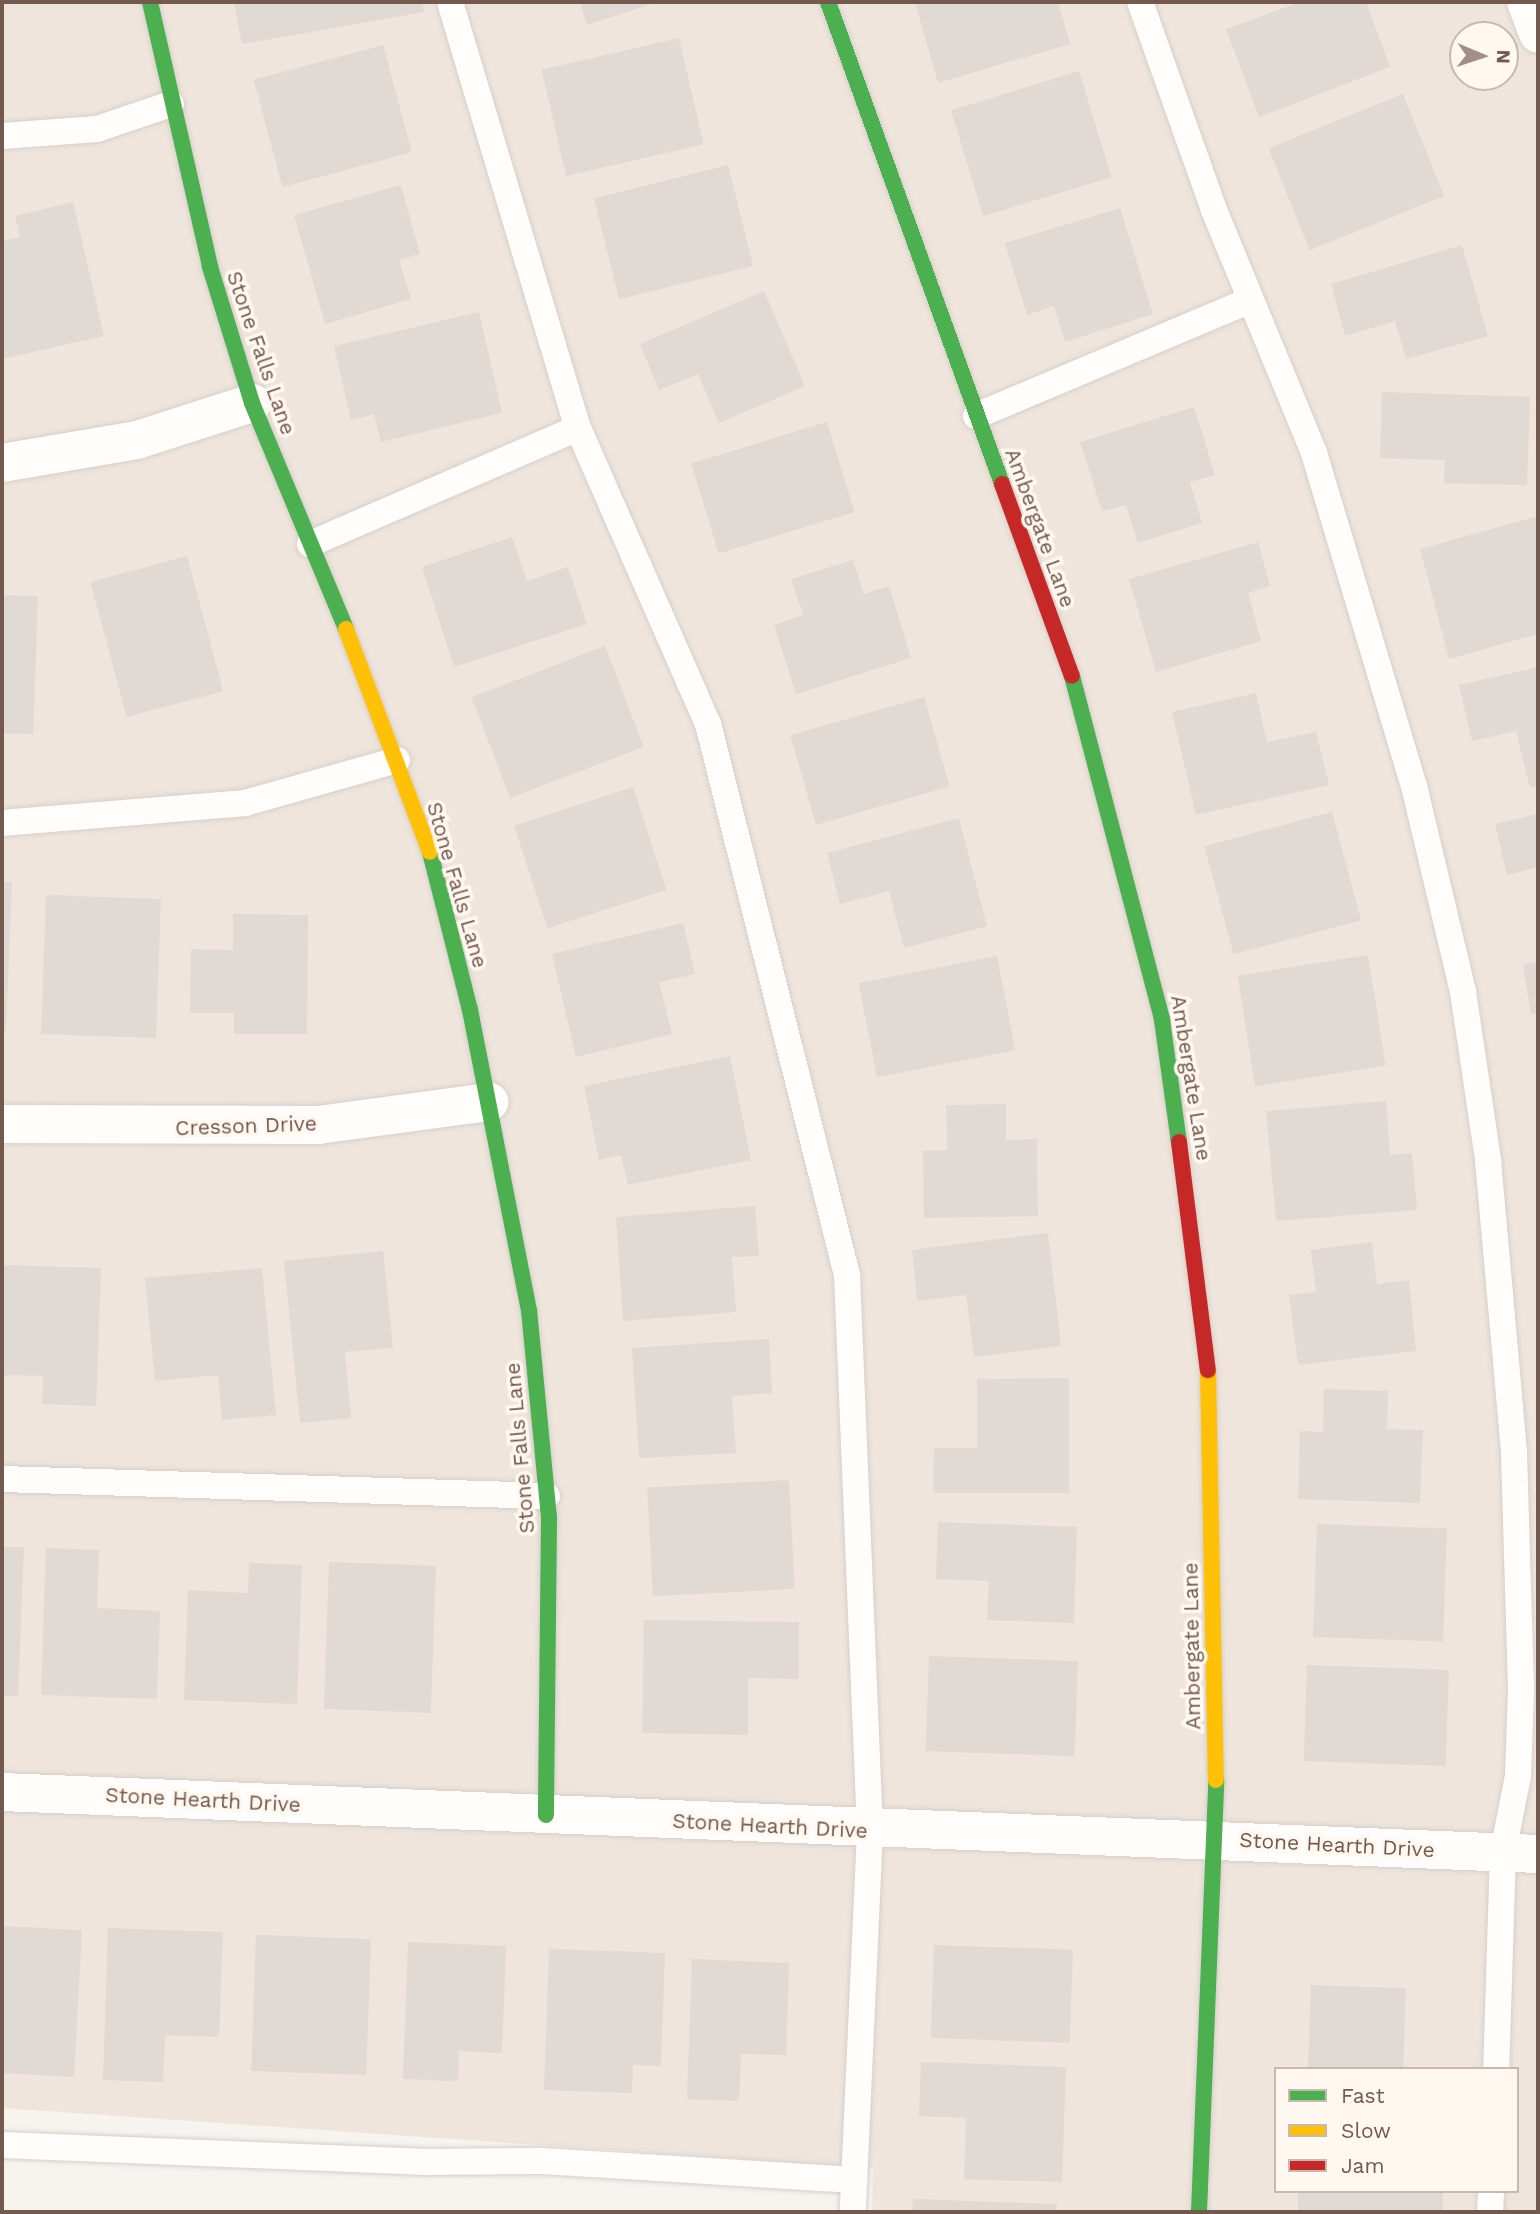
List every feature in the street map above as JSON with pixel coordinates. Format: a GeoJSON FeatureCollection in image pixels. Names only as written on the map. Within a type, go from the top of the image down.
{"type":"FeatureCollection","features":[{"type":"Feature","properties":{"kind":"street","name":"Stone Falls Lane"},"geometry":{"type":"LineString","coordinates":[[150,2],[210,267],[252,403],[397,760],[431,856],[489,1102],[529,1310],[547,1496],[551,1676],[545,1815]]}},
{"type":"Feature","properties":{"kind":"street","name":"Ambergate Lane"},"geometry":{"type":"LineString","coordinates":[[828,2],[1078,692],[1162,1020],[1208,1358],[1217,1839],[1199,2212]]}},
{"type":"Feature","properties":{"kind":"street"},"geometry":{"type":"LineString","coordinates":[[1526,2],[1538,34]]}},
{"type":"Feature","properties":{"kind":"street"},"geometry":{"type":"LineString","coordinates":[[2,463],[137,440],[252,403]]}},
{"type":"Feature","properties":{"kind":"street","name":"Cresson Drive"},"geometry":{"type":"LineString","coordinates":[[2,1124],[318,1125],[489,1102]]}},
{"type":"Feature","properties":{"kind":"street","name":"Stone Hearth Drive"},"geometry":{"type":"LineString","coordinates":[[2,1792],[870,1831],[1217,1839],[1521,1853]]}},
{"type":"Feature","properties":{"kind":"lane"},"geometry":{"type":"LineString","coordinates":[[450,2],[578,428],[708,724],[847,1275],[870,1831],[853,2212]]}},
{"type":"Feature","properties":{"kind":"lane"},"geometry":{"type":"LineString","coordinates":[[1140,2],[1251,300],[1314,453],[1414,786],[1463,992],[1488,1160],[1514,1453],[1521,1690],[1518,1776],[1521,1853],[1496,2067]]}},
{"type":"Feature","properties":{"kind":"lane"},"geometry":{"type":"LineString","coordinates":[[2,136],[97,129],[171,104]]}},
{"type":"Feature","properties":{"kind":"lane"},"geometry":{"type":"LineString","coordinates":[[976,416],[1251,300]]}},
{"type":"Feature","properties":{"kind":"lane"},"geometry":{"type":"LineString","coordinates":[[310,544],[578,428]]}},
{"type":"Feature","properties":{"kind":"lane"},"geometry":{"type":"LineString","coordinates":[[2,823],[245,803],[397,760]]}},
{"type":"Feature","properties":{"kind":"lane"},"geometry":{"type":"LineString","coordinates":[[2,1479],[547,1496]]}},
{"type":"Feature","properties":{"kind":"lane"},"geometry":{"type":"LineString","coordinates":[[2,2145],[422,2162],[543,2161],[854,2180]]}},
{"type":"Feature","properties":{"kind":"lane"},"geometry":{"type":"LineString","coordinates":[[1490,2212],[1491,2193]]}},
{"type":"Feature","properties":{"kind":"shaded area"},"geometry":{"type":"Polygon","coordinates":[[[2,2],[1538,2],[1538,2212],[872,2212],[873,2168],[2,2108],[2,2]]]}},
{"type":"Feature","properties":{"kind":"building"},"geometry":{"type":"Polygon","coordinates":[[[234,2],[422,2],[424,12],[242,44],[234,2]]]}},
{"type":"Feature","properties":{"kind":"building"},"geometry":{"type":"Polygon","coordinates":[[[580,2],[657,2],[587,25],[580,2]]]}},
{"type":"Feature","properties":{"kind":"building"},"geometry":{"type":"Polygon","coordinates":[[[915,2],[1058,2],[1070,44],[938,83],[915,2]]]}},
{"type":"Feature","properties":{"kind":"building"},"geometry":{"type":"Polygon","coordinates":[[[1300,2],[1366,2],[1390,67],[1259,117],[1226,29],[1300,2]]]}},
{"type":"Feature","properties":{"kind":"building"},"geometry":{"type":"Polygon","coordinates":[[[679,38],[704,144],[566,176],[542,70],[679,38]]]}},
{"type":"Feature","properties":{"kind":"building"},"geometry":{"type":"Polygon","coordinates":[[[383,45],[412,152],[282,187],[254,80],[383,45]]]}},
{"type":"Feature","properties":{"kind":"building"},"geometry":{"type":"Polygon","coordinates":[[[1079,71],[1111,177],[983,216],[951,110],[1079,71]]]}},
{"type":"Feature","properties":{"kind":"building"},"geometry":{"type":"Polygon","coordinates":[[[1403,94],[1444,196],[1310,250],[1269,148],[1403,94]]]}},
{"type":"Feature","properties":{"kind":"building"},"geometry":{"type":"Polygon","coordinates":[[[728,165],[753,266],[619,299],[594,198],[728,165]]]}},
{"type":"Feature","properties":{"kind":"building"},"geometry":{"type":"Polygon","coordinates":[[[401,185],[420,254],[399,260],[411,299],[325,324],[294,215],[401,185]]]}},
{"type":"Feature","properties":{"kind":"building"},"geometry":{"type":"Polygon","coordinates":[[[73,202],[104,336],[2,359],[2,241],[20,237],[15,216],[73,202]]]}},
{"type":"Feature","properties":{"kind":"building"},"geometry":{"type":"Polygon","coordinates":[[[1120,208],[1153,314],[1065,342],[1054,306],[1027,315],[1005,243],[1120,208]]]}},
{"type":"Feature","properties":{"kind":"building"},"geometry":{"type":"Polygon","coordinates":[[[1462,245],[1488,336],[1406,359],[1395,321],[1345,336],[1331,284],[1462,245]]]}},
{"type":"Feature","properties":{"kind":"building"},"geometry":{"type":"Polygon","coordinates":[[[764,291],[805,386],[719,423],[698,374],[659,390],[640,344],[764,291]]]}},
{"type":"Feature","properties":{"kind":"building"},"geometry":{"type":"Polygon","coordinates":[[[479,312],[502,413],[381,442],[374,414],[351,420],[334,346],[479,312]]]}},
{"type":"Feature","properties":{"kind":"building"},"geometry":{"type":"Polygon","coordinates":[[[1382,392],[1530,397],[1527,485],[1444,483],[1445,460],[1380,458],[1382,392]]]}},
{"type":"Feature","properties":{"kind":"building"},"geometry":{"type":"Polygon","coordinates":[[[1194,407],[1215,475],[1190,482],[1202,523],[1138,543],[1126,505],[1102,511],[1080,442],[1194,407]]]}},
{"type":"Feature","properties":{"kind":"building"},"geometry":{"type":"Polygon","coordinates":[[[827,422],[854,512],[719,553],[691,464],[827,422]]]}},
{"type":"Feature","properties":{"kind":"building"},"geometry":{"type":"Polygon","coordinates":[[[1538,516],[1538,634],[1449,659],[1420,549],[1538,516]]]}},
{"type":"Feature","properties":{"kind":"building"},"geometry":{"type":"Polygon","coordinates":[[[512,537],[527,581],[568,567],[587,624],[454,667],[422,567],[512,537]]]}},
{"type":"Feature","properties":{"kind":"building"},"geometry":{"type":"Polygon","coordinates":[[[1258,542],[1270,586],[1248,593],[1261,641],[1156,672],[1129,579],[1258,542]]]}},
{"type":"Feature","properties":{"kind":"building"},"geometry":{"type":"Polygon","coordinates":[[[187,556],[223,691],[127,717],[90,582],[187,556]]]}},
{"type":"Feature","properties":{"kind":"building"},"geometry":{"type":"Polygon","coordinates":[[[853,560],[864,594],[889,586],[911,658],[796,694],[774,625],[803,615],[791,579],[853,560]]]}},
{"type":"Feature","properties":{"kind":"building"},"geometry":{"type":"Polygon","coordinates":[[[2,595],[38,596],[33,734],[2,733],[2,595]]]}},
{"type":"Feature","properties":{"kind":"building"},"geometry":{"type":"Polygon","coordinates":[[[605,646],[644,747],[510,798],[471,697],[605,646]]]}},
{"type":"Feature","properties":{"kind":"building"},"geometry":{"type":"Polygon","coordinates":[[[1538,667],[1538,786],[1530,788],[1516,731],[1472,741],[1459,685],[1538,667]]]}},
{"type":"Feature","properties":{"kind":"building"},"geometry":{"type":"Polygon","coordinates":[[[1256,693],[1267,742],[1316,732],[1329,785],[1196,815],[1172,712],[1256,693]]]}},
{"type":"Feature","properties":{"kind":"building"},"geometry":{"type":"Polygon","coordinates":[[[924,697],[950,786],[816,825],[790,735],[924,697]]]}},
{"type":"Feature","properties":{"kind":"building"},"geometry":{"type":"Polygon","coordinates":[[[633,787],[666,890],[547,928],[514,826],[633,787]]]}},
{"type":"Feature","properties":{"kind":"building"},"geometry":{"type":"Polygon","coordinates":[[[1332,812],[1361,920],[1233,954],[1204,846],[1332,812]]]}},
{"type":"Feature","properties":{"kind":"building"},"geometry":{"type":"Polygon","coordinates":[[[1538,814],[1538,867],[1507,875],[1495,824],[1538,814]]]}},
{"type":"Feature","properties":{"kind":"building"},"geometry":{"type":"Polygon","coordinates":[[[959,818],[987,926],[904,948],[889,891],[840,904],[827,853],[959,818]]]}},
{"type":"Feature","properties":{"kind":"building"},"geometry":{"type":"Polygon","coordinates":[[[2,882],[12,882],[6,1031],[2,1031],[2,882]]]}},
{"type":"Feature","properties":{"kind":"building"},"geometry":{"type":"Polygon","coordinates":[[[46,895],[161,899],[156,1038],[41,1034],[46,895]]]}},
{"type":"Feature","properties":{"kind":"building"},"geometry":{"type":"Polygon","coordinates":[[[233,914],[308,915],[307,1034],[234,1034],[234,1013],[190,1013],[191,949],[233,950],[233,914]]]}},
{"type":"Feature","properties":{"kind":"building"},"geometry":{"type":"Polygon","coordinates":[[[683,923],[695,974],[659,982],[672,1034],[576,1057],[552,954],[683,923]]]}},
{"type":"Feature","properties":{"kind":"building"},"geometry":{"type":"Polygon","coordinates":[[[1368,955],[1386,1066],[1255,1086],[1238,976],[1368,955]]]}},
{"type":"Feature","properties":{"kind":"building"},"geometry":{"type":"Polygon","coordinates":[[[997,956],[1015,1050],[877,1077],[859,983],[997,956]]]}},
{"type":"Feature","properties":{"kind":"building"},"geometry":{"type":"Polygon","coordinates":[[[1538,962],[1538,1013],[1531,1014],[1523,964],[1538,962]]]}},
{"type":"Feature","properties":{"kind":"building"},"geometry":{"type":"Polygon","coordinates":[[[730,1056],[751,1160],[628,1185],[621,1155],[599,1160],[584,1086],[730,1056]]]}},
{"type":"Feature","properties":{"kind":"building"},"geometry":{"type":"Polygon","coordinates":[[[1386,1101],[1390,1155],[1412,1153],[1417,1210],[1276,1221],[1266,1111],[1386,1101]]]}},
{"type":"Feature","properties":{"kind":"building"},"geometry":{"type":"Polygon","coordinates":[[[1006,1104],[1006,1140],[1037,1139],[1038,1216],[924,1218],[923,1151],[947,1150],[946,1105],[1006,1104]]]}},
{"type":"Feature","properties":{"kind":"building"},"geometry":{"type":"Polygon","coordinates":[[[755,1206],[759,1256],[732,1257],[736,1312],[623,1321],[616,1217],[755,1206]]]}},
{"type":"Feature","properties":{"kind":"building"},"geometry":{"type":"Polygon","coordinates":[[[1048,1233],[1061,1346],[974,1357],[966,1295],[917,1301],[912,1250],[1048,1233]]]}},
{"type":"Feature","properties":{"kind":"building"},"geometry":{"type":"Polygon","coordinates":[[[1372,1242],[1377,1284],[1409,1280],[1416,1351],[1298,1365],[1289,1295],[1316,1292],[1311,1250],[1372,1242]]]}},
{"type":"Feature","properties":{"kind":"building"},"geometry":{"type":"Polygon","coordinates":[[[383,1251],[393,1348],[345,1352],[351,1418],[300,1423],[284,1261],[383,1251]]]}},
{"type":"Feature","properties":{"kind":"building"},"geometry":{"type":"Polygon","coordinates":[[[2,1265],[101,1268],[96,1406],[42,1404],[43,1376],[2,1375],[2,1265]]]}},
{"type":"Feature","properties":{"kind":"building"},"geometry":{"type":"Polygon","coordinates":[[[262,1268],[276,1415],[222,1420],[218,1375],[155,1381],[145,1278],[262,1268]]]}},
{"type":"Feature","properties":{"kind":"building"},"geometry":{"type":"Polygon","coordinates":[[[769,1339],[772,1393],[732,1396],[736,1453],[639,1458],[632,1348],[769,1339]]]}},
{"type":"Feature","properties":{"kind":"building"},"geometry":{"type":"Polygon","coordinates":[[[1069,1378],[1069,1493],[933,1493],[934,1448],[977,1448],[977,1379],[1069,1378]]]}},
{"type":"Feature","properties":{"kind":"building"},"geometry":{"type":"Polygon","coordinates":[[[1324,1389],[1388,1391],[1387,1429],[1423,1430],[1420,1503],[1298,1499],[1300,1431],[1323,1432],[1324,1389]]]}},
{"type":"Feature","properties":{"kind":"building"},"geometry":{"type":"Polygon","coordinates":[[[789,1480],[795,1589],[653,1596],[647,1487],[789,1480]]]}},
{"type":"Feature","properties":{"kind":"building"},"geometry":{"type":"Polygon","coordinates":[[[938,1522],[1077,1527],[1074,1623],[987,1620],[989,1581],[936,1579],[938,1522]]]}},
{"type":"Feature","properties":{"kind":"building"},"geometry":{"type":"Polygon","coordinates":[[[1317,1524],[1447,1529],[1443,1641],[1313,1637],[1317,1524]]]}},
{"type":"Feature","properties":{"kind":"building"},"geometry":{"type":"Polygon","coordinates":[[[2,1547],[24,1547],[18,1696],[2,1696],[2,1547]]]}},
{"type":"Feature","properties":{"kind":"building"},"geometry":{"type":"Polygon","coordinates":[[[46,1548],[99,1550],[97,1608],[160,1611],[157,1699],[41,1695],[46,1548]]]}},
{"type":"Feature","properties":{"kind":"building"},"geometry":{"type":"Polygon","coordinates":[[[329,1562],[436,1566],[431,1713],[324,1709],[329,1562]]]}},
{"type":"Feature","properties":{"kind":"building"},"geometry":{"type":"Polygon","coordinates":[[[249,1563],[302,1565],[297,1704],[184,1700],[188,1590],[248,1593],[249,1563]]]}},
{"type":"Feature","properties":{"kind":"building"},"geometry":{"type":"Polygon","coordinates":[[[644,1620],[799,1622],[799,1679],[748,1678],[748,1735],[642,1733],[644,1620]]]}},
{"type":"Feature","properties":{"kind":"building"},"geometry":{"type":"Polygon","coordinates":[[[929,1656],[1078,1661],[1075,1756],[926,1751],[929,1656]]]}},
{"type":"Feature","properties":{"kind":"building"},"geometry":{"type":"Polygon","coordinates":[[[1307,1665],[1449,1670],[1446,1766],[1304,1761],[1307,1665]]]}},
{"type":"Feature","properties":{"kind":"building"},"geometry":{"type":"Polygon","coordinates":[[[2,1926],[82,1930],[74,2077],[2,2073],[2,1926]]]}},
{"type":"Feature","properties":{"kind":"building"},"geometry":{"type":"Polygon","coordinates":[[[108,1928],[223,1932],[219,2037],[165,2035],[163,2082],[103,2080],[108,1928]]]}},
{"type":"Feature","properties":{"kind":"building"},"geometry":{"type":"Polygon","coordinates":[[[256,1935],[371,1939],[366,2075],[251,2071],[256,1935]]]}},
{"type":"Feature","properties":{"kind":"building"},"geometry":{"type":"Polygon","coordinates":[[[408,1942],[506,1946],[502,2053],[459,2051],[458,2081],[403,2079],[408,1942]]]}},
{"type":"Feature","properties":{"kind":"building"},"geometry":{"type":"Polygon","coordinates":[[[934,1945],[1073,1950],[1070,2043],[931,2038],[934,1945]]]}},
{"type":"Feature","properties":{"kind":"building"},"geometry":{"type":"Polygon","coordinates":[[[549,1949],[665,1953],[661,2066],[633,2065],[632,2093],[544,2090],[549,1949]]]}},
{"type":"Feature","properties":{"kind":"building"},"geometry":{"type":"Polygon","coordinates":[[[692,1959],[789,1963],[786,2055],[741,2054],[739,2101],[687,2099],[692,1959]]]}},
{"type":"Feature","properties":{"kind":"building"},"geometry":{"type":"Polygon","coordinates":[[[1311,1985],[1406,1988],[1403,2067],[1308,2067],[1311,1985]]]}},
{"type":"Feature","properties":{"kind":"building"},"geometry":{"type":"Polygon","coordinates":[[[921,2062],[1066,2067],[1062,2182],[964,2179],[966,2118],[919,2116],[921,2062]]]}},
{"type":"Feature","properties":{"kind":"building"},"geometry":{"type":"Polygon","coordinates":[[[1298,2193],[1443,2193],[1443,2212],[1298,2212],[1298,2193]]]}},
{"type":"Feature","properties":{"kind":"building"},"geometry":{"type":"Polygon","coordinates":[[[913,2199],[1057,2204],[1056,2212],[912,2212],[913,2199]]]}},
{"type":"Feature","properties":{"kind":"traffic: fast"},"geometry":{"type":"LineString","coordinates":[[150,2],[210,267],[252,403],[346,629]]}},
{"type":"Feature","properties":{"kind":"traffic: fast"},"geometry":{"type":"LineString","coordinates":[[828,2],[1002,484]]}},
{"type":"Feature","properties":{"kind":"traffic: fast"},"geometry":{"type":"LineString","coordinates":[[1072,676],[1162,1020],[1179,1142]]}},
{"type":"Feature","properties":{"kind":"traffic: fast"},"geometry":{"type":"LineString","coordinates":[[430,852],[470,1010],[529,1310],[549,1519],[546,1815]]}},
{"type":"Feature","properties":{"kind":"traffic: fast"},"geometry":{"type":"LineString","coordinates":[[1199,2212],[1216,1780]]}},
{"type":"Feature","properties":{"kind":"traffic: slow"},"geometry":{"type":"LineString","coordinates":[[346,629],[430,852]]}},
{"type":"Feature","properties":{"kind":"traffic: slow"},"geometry":{"type":"LineString","coordinates":[[1208,1370],[1216,1780]]}},
{"type":"Feature","properties":{"kind":"traffic: jam"},"geometry":{"type":"LineString","coordinates":[[1002,484],[1072,676]]}},
{"type":"Feature","properties":{"kind":"traffic: jam"},"geometry":{"type":"LineString","coordinates":[[1179,1142],[1208,1370]]}}]}
